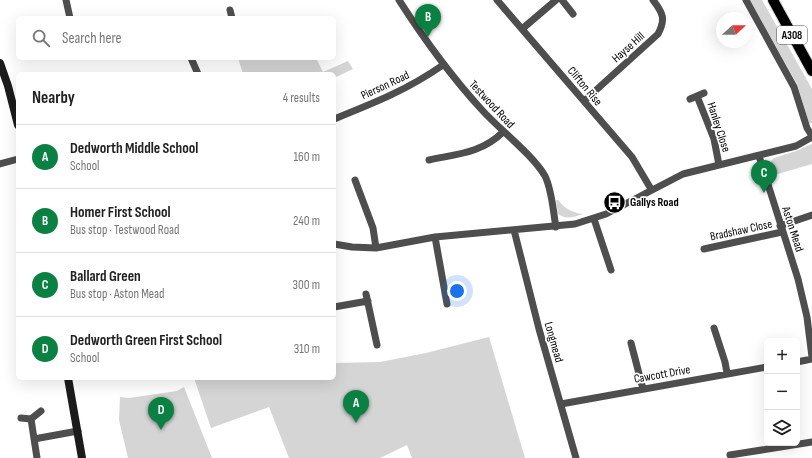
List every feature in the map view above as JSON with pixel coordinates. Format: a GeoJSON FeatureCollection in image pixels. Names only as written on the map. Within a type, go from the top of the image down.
{"type":"FeatureCollection","features":[{"type":"Feature","properties":{"kind":"main road","name":"A308"},"geometry":{"type":"LineString","coordinates":[[773,0],[812,71]]}},
{"type":"Feature","properties":{"kind":"main road"},"geometry":{"type":"LineString","coordinates":[[0,63],[16,117]]}},
{"type":"Feature","properties":{"kind":"main road"},"geometry":{"type":"LineString","coordinates":[[68,380],[82,458]]}},
{"type":"Feature","properties":{"kind":"street"},"geometry":{"type":"LineString","coordinates":[[66,0],[70,16]]}},
{"type":"Feature","properties":{"kind":"street","name":"Testwood Road"},"geometry":{"type":"LineString","coordinates":[[398,0],[443,65],[503,132],[536,164],[545,177],[556,227]]}},
{"type":"Feature","properties":{"kind":"street","name":"Clifton Rise"},"geometry":{"type":"LineString","coordinates":[[497,0],[632,157],[651,189]]}},
{"type":"Feature","properties":{"kind":"street"},"geometry":{"type":"LineString","coordinates":[[522,29],[556,0]]}},
{"type":"Feature","properties":{"kind":"street"},"geometry":{"type":"LineString","coordinates":[[562,0],[573,14]]}},
{"type":"Feature","properties":{"kind":"street","name":"Hayse Hill"},"geometry":{"type":"LineString","coordinates":[[584,101],[658,34],[663,24],[662,12],[653,0]]}},
{"type":"Feature","properties":{"kind":"street"},"geometry":{"type":"LineString","coordinates":[[336,244],[376,248],[435,237],[556,227],[594,219],[683,174],[796,146],[812,137],[807,128],[794,87],[746,0]]}},
{"type":"Feature","properties":{"kind":"street"},"geometry":{"type":"LineString","coordinates":[[230,10],[232,16]]}},
{"type":"Feature","properties":{"kind":"street"},"geometry":{"type":"LineString","coordinates":[[192,60],[197,72]]}},
{"type":"Feature","properties":{"kind":"street","name":"Pierson Road"},"geometry":{"type":"LineString","coordinates":[[336,118],[375,103],[416,83],[443,65]]}},
{"type":"Feature","properties":{"kind":"street","name":"Hanley Close"},"geometry":{"type":"LineString","coordinates":[[690,99],[700,95],[714,139],[719,165]]}},
{"type":"Feature","properties":{"kind":"street"},"geometry":{"type":"LineString","coordinates":[[430,160],[439,161],[483,148],[493,142],[503,132]]}},
{"type":"Feature","properties":{"kind":"street","name":"Aston Mead"},"geometry":{"type":"LineString","coordinates":[[759,156],[798,279],[807,317],[812,358]]}},
{"type":"Feature","properties":{"kind":"street"},"geometry":{"type":"LineString","coordinates":[[0,164],[16,160]]}},
{"type":"Feature","properties":{"kind":"street"},"geometry":{"type":"LineString","coordinates":[[355,180],[373,228],[376,248]]}},
{"type":"Feature","properties":{"kind":"street","name":"Bradshaw Close"},"geometry":{"type":"LineString","coordinates":[[704,249],[781,229],[812,215]]}},
{"type":"Feature","properties":{"kind":"street"},"geometry":{"type":"LineString","coordinates":[[594,219],[611,270]]}},
{"type":"Feature","properties":{"kind":"street","name":"Longmead"},"geometry":{"type":"LineString","coordinates":[[514,230],[539,329],[576,458]]}},
{"type":"Feature","properties":{"kind":"street"},"geometry":{"type":"LineString","coordinates":[[435,237],[447,304]]}},
{"type":"Feature","properties":{"kind":"street"},"geometry":{"type":"LineString","coordinates":[[366,294],[373,335],[377,345]]}},
{"type":"Feature","properties":{"kind":"street"},"geometry":{"type":"LineString","coordinates":[[336,307],[368,302]]}},
{"type":"Feature","properties":{"kind":"street"},"geometry":{"type":"LineString","coordinates":[[714,328],[725,362],[726,373]]}},
{"type":"Feature","properties":{"kind":"street"},"geometry":{"type":"LineString","coordinates":[[631,343],[644,389]]}},
{"type":"Feature","properties":{"kind":"street"},"geometry":{"type":"LineString","coordinates":[[800,361],[812,358]]}},
{"type":"Feature","properties":{"kind":"street","name":"Cawcott Drive"},"geometry":{"type":"LineString","coordinates":[[561,404],[726,373],[764,367]]}},
{"type":"Feature","properties":{"kind":"street"},"geometry":{"type":"LineString","coordinates":[[21,418],[31,419],[41,411]]}},
{"type":"Feature","properties":{"kind":"street"},"geometry":{"type":"LineString","coordinates":[[31,419],[37,458]]}},
{"type":"Feature","properties":{"kind":"street"},"geometry":{"type":"LineString","coordinates":[[34,439],[78,431]]}},
{"type":"Feature","properties":{"kind":"street"},"geometry":{"type":"LineString","coordinates":[[730,455],[812,442]]}},
{"type":"Feature","properties":{"kind":"shaded area"},"geometry":{"type":"Polygon","coordinates":[[[750,0],[762,0],[812,89],[812,123],[809,123],[797,84],[750,0]]]}},
{"type":"Feature","properties":{"kind":"shaded area"},"geometry":{"type":"Polygon","coordinates":[[[239,60],[317,60],[323,72],[242,72],[239,60]]]}},
{"type":"Feature","properties":{"kind":"shaded area"},"geometry":{"type":"Polygon","coordinates":[[[348,61],[353,69],[336,77],[336,72],[323,72],[348,61]]]}},
{"type":"Feature","properties":{"kind":"shaded area"},"geometry":{"type":"Polygon","coordinates":[[[812,144],[812,164],[771,176],[767,165],[774,158],[812,144]]]}},
{"type":"Feature","properties":{"kind":"shaded area"},"geometry":{"type":"Polygon","coordinates":[[[556,200],[558,200],[569,210],[583,214],[570,217],[561,216],[558,214],[556,200]]]}},
{"type":"Feature","properties":{"kind":"shaded area"},"geometry":{"type":"Polygon","coordinates":[[[489,337],[525,458],[412,458],[407,445],[380,458],[289,458],[269,407],[211,428],[195,380],[336,380],[336,363],[380,362],[426,353],[489,337]]]}},
{"type":"Feature","properties":{"kind":"shaded area"},"geometry":{"type":"Polygon","coordinates":[[[184,387],[212,458],[128,458],[119,420],[120,397],[129,398],[177,391],[184,387]]]}},
{"type":"Feature","properties":{"kind":"place","name":"Homer First School"},"geometry":{"type":"Point","coordinates":[428,37]}},
{"type":"Feature","properties":{"kind":"place","name":"Ballard Green"},"geometry":{"type":"Point","coordinates":[764,193]}},
{"type":"Feature","properties":{"kind":"place","name":"Gallys Road"},"geometry":{"type":"Point","coordinates":[615,202]}},
{"type":"Feature","properties":{"kind":"place","name":"Dedworth Middle School"},"geometry":{"type":"Point","coordinates":[356,423]}},
{"type":"Feature","properties":{"kind":"place","name":"Dedworth Green First School"},"geometry":{"type":"Point","coordinates":[161,430]}}]}
